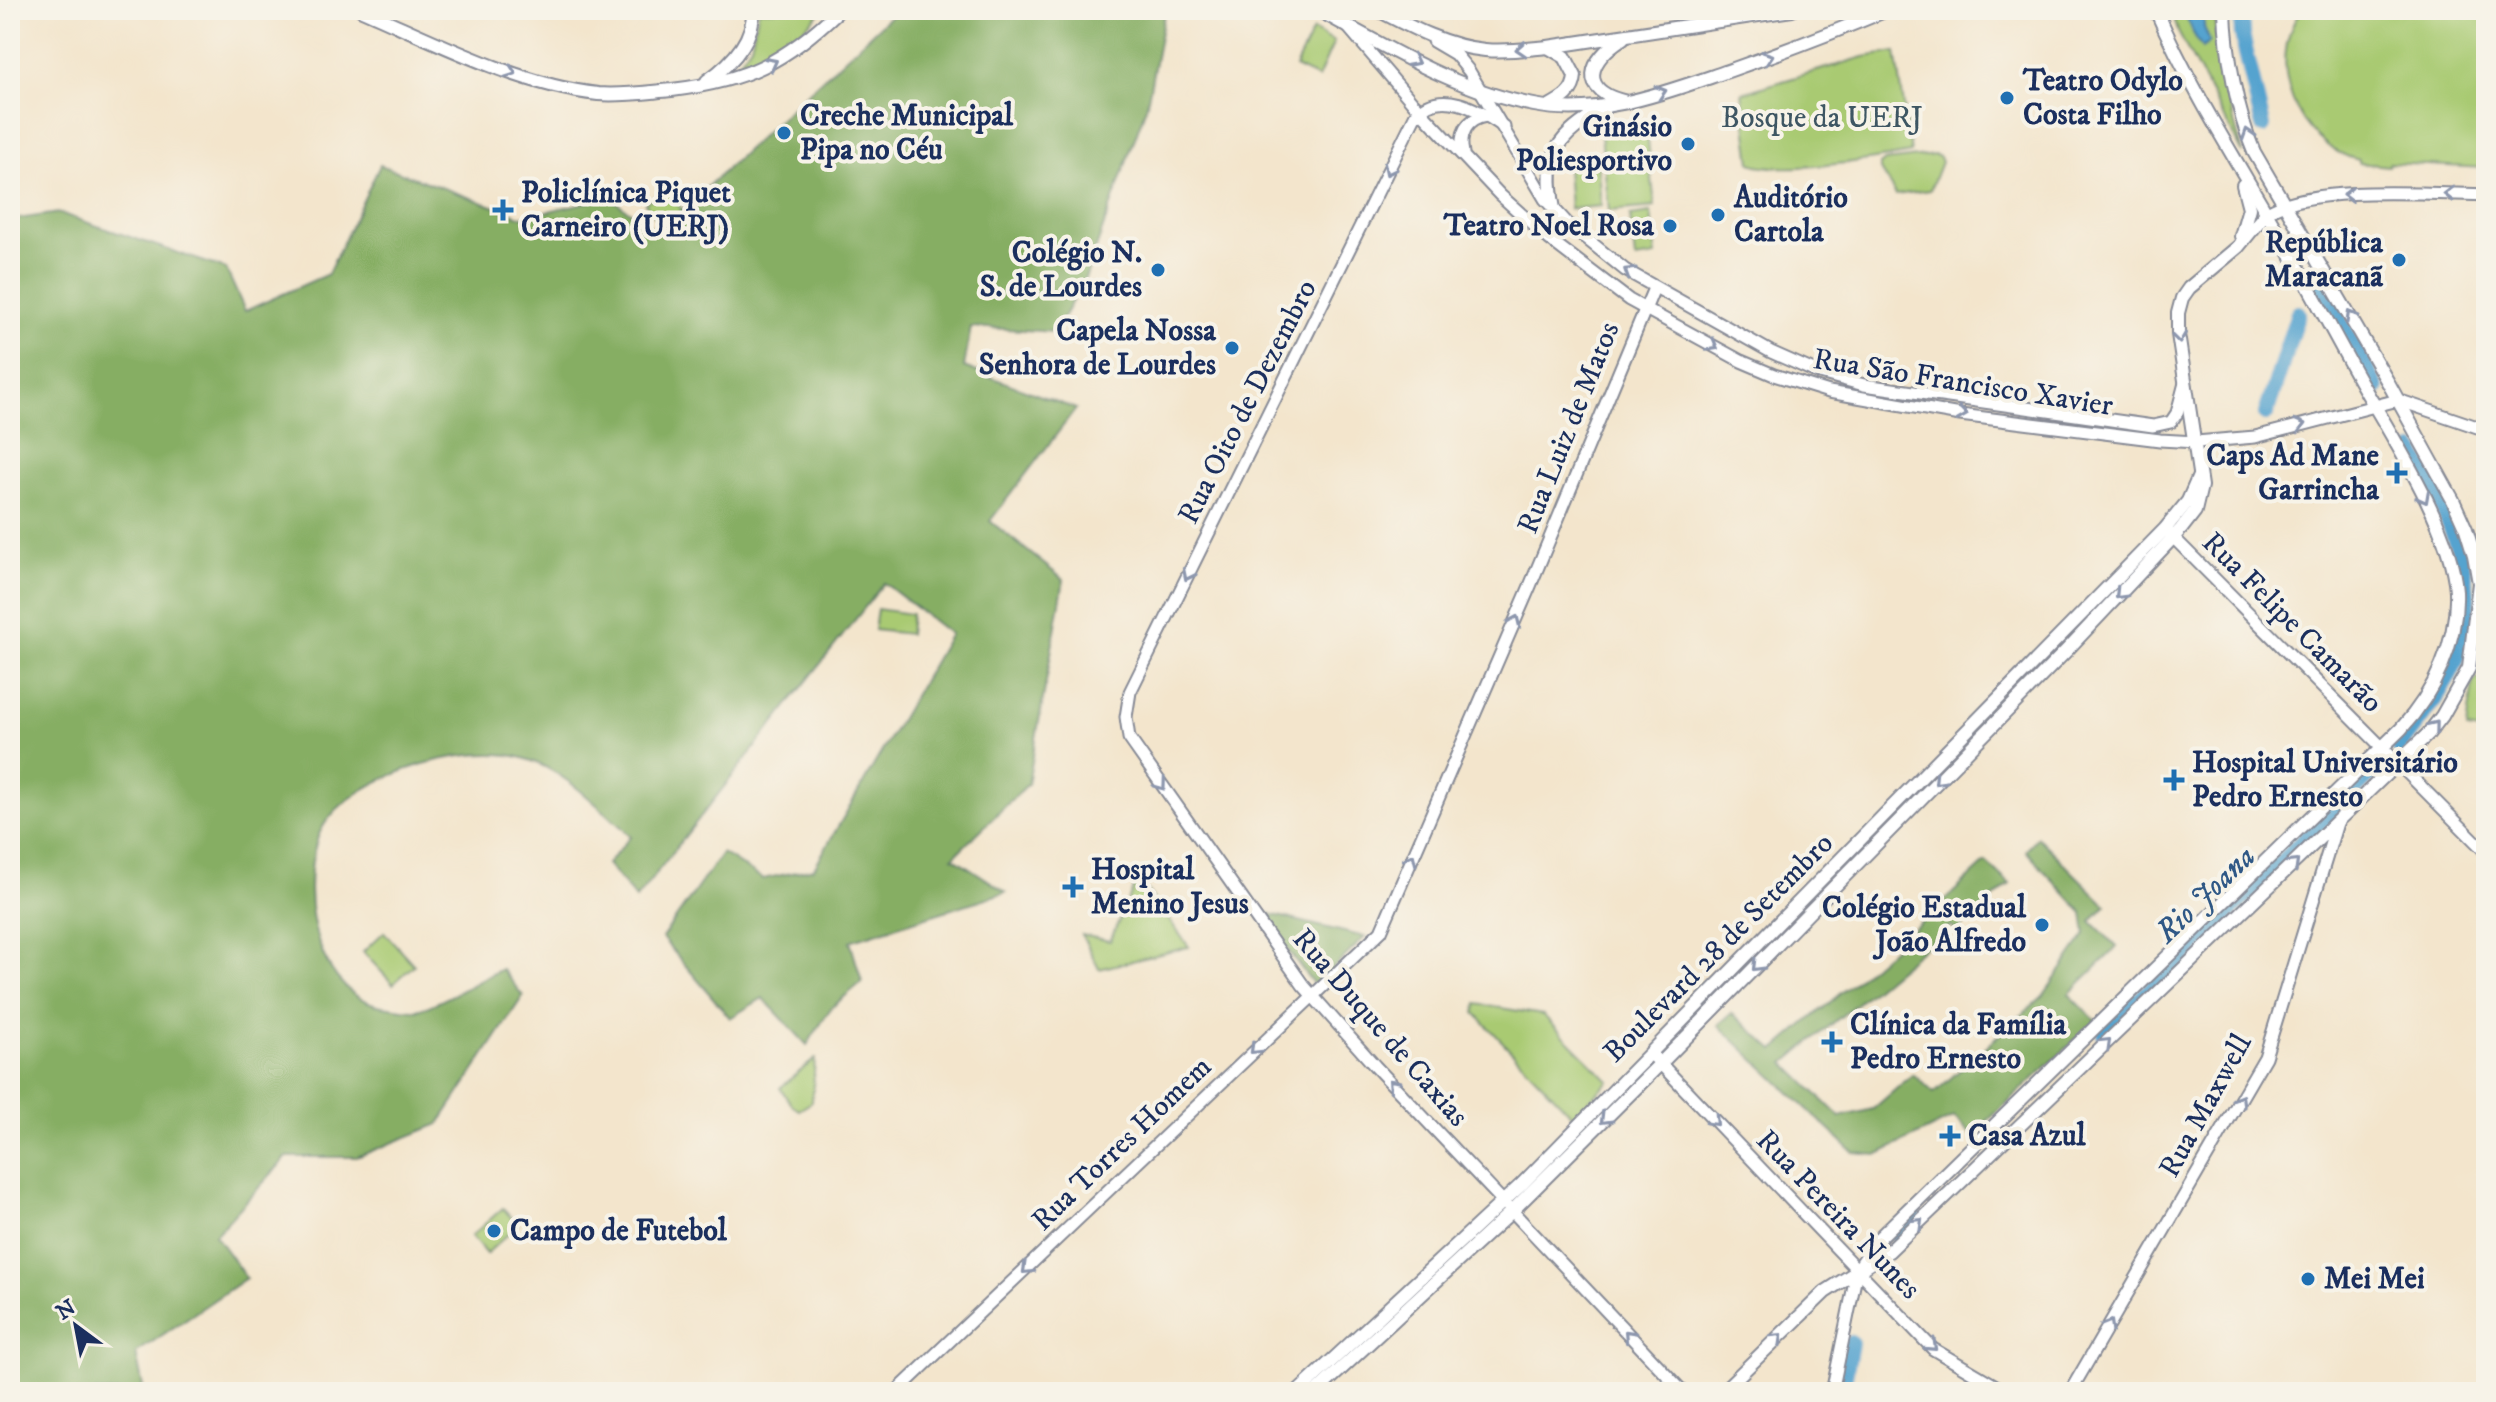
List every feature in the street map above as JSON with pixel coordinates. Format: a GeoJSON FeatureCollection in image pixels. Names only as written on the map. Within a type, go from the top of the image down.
{"type":"FeatureCollection","features":[{"type":"Feature","properties":{"kind":"main road"},"geometry":{"type":"LineString","coordinates":[[362,10],[517,75],[565,89],[601,94],[635,94],[698,87],[749,74],[780,59],[811,37],[839,10]]}},
{"type":"Feature","properties":{"kind":"main road"},"geometry":{"type":"LineString","coordinates":[[698,87],[722,70],[743,46],[754,18],[753,10]]}},
{"type":"Feature","properties":{"kind":"main road","name":"Rua São Francisco Xavier"},"geometry":{"type":"LineString","coordinates":[[1318,10],[1348,26]]}},
{"type":"Feature","properties":{"kind":"main road","name":"Rua São Francisco Xavier"},"geometry":{"type":"LineString","coordinates":[[1378,10],[1406,24]]}},
{"type":"Feature","properties":{"kind":"main road"},"geometry":{"type":"LineString","coordinates":[[1406,24],[1479,49],[1513,50],[1792,10]]}},
{"type":"Feature","properties":{"kind":"main road"},"geometry":{"type":"LineString","coordinates":[[1348,26],[1440,74],[1483,92],[1546,107],[1584,109],[1629,102],[1778,53],[1887,10]]}},
{"type":"Feature","properties":{"kind":"main road"},"geometry":{"type":"LineString","coordinates":[[2148,10],[2164,29]]}},
{"type":"Feature","properties":{"kind":"main road"},"geometry":{"type":"LineString","coordinates":[[1857,1271],[1878,1239],[2415,714],[2445,659],[2456,591],[2445,541],[2436,519],[2164,29],[2158,10]]}},
{"type":"Feature","properties":{"kind":"main road"},"geometry":{"type":"LineString","coordinates":[[1722,1392],[1825,1292],[1889,1251],[2337,823],[2442,716],[2469,668],[2479,583],[2474,555],[2453,500],[2248,139],[2230,55],[2225,10]]}},
{"type":"Feature","properties":{"kind":"main road"},"geometry":{"type":"LineString","coordinates":[[1626,36],[1597,59],[1593,75],[1599,88],[1607,95],[1629,102]]}},
{"type":"Feature","properties":{"kind":"main road"},"geometry":{"type":"LineString","coordinates":[[1546,107],[1566,96],[1572,89],[1575,76],[1565,57],[1548,47]]}},
{"type":"Feature","properties":{"kind":"main road"},"geometry":{"type":"LineString","coordinates":[[1554,209],[1549,174],[1556,149],[1570,131],[1608,106]]}},
{"type":"Feature","properties":{"kind":"main road"},"geometry":{"type":"LineString","coordinates":[[2238,247],[2249,208],[2243,184],[2245,177]]}},
{"type":"Feature","properties":{"kind":"main road"},"geometry":{"type":"LineString","coordinates":[[2170,533],[2195,511],[2200,497],[2196,442],[2178,334],[2182,298],[2189,288],[2238,247],[2266,213]]}},
{"type":"Feature","properties":{"kind":"main road","name":"Boulevard 28 de Setembro"},"geometry":{"type":"LineString","coordinates":[[1298,1392],[1507,1207],[1650,1053],[2170,533]]}},
{"type":"Feature","properties":{"kind":"main road","name":"Boulevard 28 de Setembro"},"geometry":{"type":"LineString","coordinates":[[1316,1392],[1660,1064],[2066,651],[2170,533]]}},
{"type":"Feature","properties":{"kind":"main road"},"geometry":{"type":"LineString","coordinates":[[2052,1069],[2057,1078],[2066,1081]]}},
{"type":"Feature","properties":{"kind":"main road"},"geometry":{"type":"LineString","coordinates":[[2031,1088],[2042,1090],[2047,1100]]}},
{"type":"Feature","properties":{"kind":"street","name":"Rua São Francisco Xavier"},"geometry":{"type":"LineString","coordinates":[[1406,24],[1455,54],[1483,92],[1554,209],[1605,256],[1654,288],[1771,352],[1816,372],[1864,385],[2153,426],[2171,422],[2177,413],[2186,379]]}},
{"type":"Feature","properties":{"kind":"street","name":"Rua São Francisco Xavier"},"geometry":{"type":"LineString","coordinates":[[1348,26],[1420,111],[1509,203],[1583,267],[1644,309],[1741,361],[1774,375],[1829,392],[1960,415],[2196,442],[2255,437],[2398,400]]}},
{"type":"Feature","properties":{"kind":"street"},"geometry":{"type":"LineString","coordinates":[[1420,111],[1439,100],[1486,116],[1504,127]]}},
{"type":"Feature","properties":{"kind":"street","name":"Rua Oito de Dezembro"},"geometry":{"type":"LineString","coordinates":[[1126,717],[1127,702],[1136,680],[1420,111]]}},
{"type":"Feature","properties":{"kind":"street"},"geometry":{"type":"LineString","coordinates":[[1464,154],[1463,131],[1477,117],[1486,116]]}},
{"type":"Feature","properties":{"kind":"street"},"geometry":{"type":"LineString","coordinates":[[2266,213],[2285,202],[2321,196],[2486,195]]}},
{"type":"Feature","properties":{"kind":"street","name":"Rua Luiz de Matos"},"geometry":{"type":"LineString","coordinates":[[1381,931],[1654,288]]}},
{"type":"Feature","properties":{"kind":"street"},"geometry":{"type":"LineString","coordinates":[[2398,400],[2486,430]]}},
{"type":"Feature","properties":{"kind":"street","name":"Rua Felipe Camarão"},"geometry":{"type":"LineString","coordinates":[[2170,533],[2486,852]]}},
{"type":"Feature","properties":{"kind":"street"},"geometry":{"type":"LineString","coordinates":[[2479,583],[2486,541]]}},
{"type":"Feature","properties":{"kind":"street","name":"Rua Duque de Caxias"},"geometry":{"type":"LineString","coordinates":[[1126,717],[1129,738],[1135,749],[1311,995],[1683,1392]]}},
{"type":"Feature","properties":{"kind":"street","name":"Rua Maxwell"},"geometry":{"type":"LineString","coordinates":[[2070,1392],[2265,1057],[2337,823]]}},
{"type":"Feature","properties":{"kind":"street","name":"Rua Torres Homem"},"geometry":{"type":"LineString","coordinates":[[896,1392],[1381,931]]}},
{"type":"Feature","properties":{"kind":"street","name":"Rua Pereira Nunes"},"geometry":{"type":"LineString","coordinates":[[1650,1053],[1933,1349],[2006,1392]]}},
{"type":"Feature","properties":{"kind":"street"},"geometry":{"type":"LineString","coordinates":[[1832,1392],[1857,1271]]}},
{"type":"Feature","properties":{"kind":"green space"},"geometry":{"type":"Polygon","coordinates":[[[759,10],[823,10],[793,39],[735,68],[751,45],[759,10]]]}},
{"type":"Feature","properties":{"kind":"green space"},"geometry":{"type":"Polygon","coordinates":[[[903,10],[1165,10],[1147,104],[1086,276],[1055,332],[971,327],[964,367],[1076,409],[990,521],[1064,580],[1028,784],[953,857],[1006,892],[850,941],[862,982],[831,1008],[807,1045],[763,998],[730,1018],[662,938],[722,853],[763,879],[814,868],[950,634],[884,583],[636,899],[607,864],[631,836],[581,791],[538,764],[499,754],[469,755],[438,760],[376,783],[349,799],[329,818],[317,840],[310,890],[312,917],[330,967],[345,987],[365,1001],[405,1010],[430,1006],[502,969],[523,996],[439,1124],[357,1157],[287,1157],[215,1235],[246,1278],[136,1353],[144,1392],[10,1392],[10,220],[59,213],[226,269],[245,311],[328,274],[380,165],[523,217],[609,197],[656,230],[662,229],[888,18],[903,10]]]}},
{"type":"Feature","properties":{"kind":"green space"},"geometry":{"type":"Polygon","coordinates":[[[2172,10],[2215,10],[2220,64],[2243,153],[2178,32],[2172,10]]]}},
{"type":"Feature","properties":{"kind":"green space"},"geometry":{"type":"Polygon","coordinates":[[[2301,10],[2486,10],[2486,168],[2359,163],[2359,160],[2337,151],[2318,138],[2303,120],[2292,99],[2286,77],[2290,31],[2301,10]]]}},
{"type":"Feature","properties":{"kind":"green space"},"geometry":{"type":"Polygon","coordinates":[[[1313,30],[1334,42],[1318,78],[1295,67],[1313,30]]]}},
{"type":"Feature","properties":{"kind":"green space","name":"Bosque da UERJ"},"geometry":{"type":"Polygon","coordinates":[[[1896,52],[1911,153],[1805,167],[1751,163],[1742,93],[1864,57],[1896,52]]]}},
{"type":"Feature","properties":{"kind":"green space"},"geometry":{"type":"Polygon","coordinates":[[[1647,131],[1655,207],[1609,211],[1601,135],[1647,131]]]}},
{"type":"Feature","properties":{"kind":"green space"},"geometry":{"type":"Polygon","coordinates":[[[1597,153],[1601,206],[1570,209],[1566,155],[1597,153]]]}},
{"type":"Feature","properties":{"kind":"green space"},"geometry":{"type":"Polygon","coordinates":[[[1934,155],[1941,162],[1930,190],[1896,195],[1880,170],[1880,165],[1885,161],[1934,155]]]}},
{"type":"Feature","properties":{"kind":"green space"},"geometry":{"type":"Polygon","coordinates":[[[666,188],[691,222],[670,237],[645,203],[666,188]]]}},
{"type":"Feature","properties":{"kind":"green space"},"geometry":{"type":"Polygon","coordinates":[[[1651,213],[1656,256],[1635,259],[1630,216],[1651,213]]]}},
{"type":"Feature","properties":{"kind":"green space"},"geometry":{"type":"Polygon","coordinates":[[[877,609],[911,614],[909,634],[874,630],[877,609]]]}},
{"type":"Feature","properties":{"kind":"green space"},"geometry":{"type":"Polygon","coordinates":[[[2486,675],[2486,732],[2467,729],[2473,681],[2486,675]]]}},
{"type":"Feature","properties":{"kind":"green space"},"geometry":{"type":"Polygon","coordinates":[[[2037,837],[2106,905],[2091,921],[2117,947],[2069,994],[2096,1021],[1972,1135],[1954,1117],[1877,1155],[1854,1153],[1718,1025],[1732,1013],[1774,1050],[1889,952],[1986,862],[2010,884],[1956,931],[1950,926],[1785,1063],[1840,1117],[1873,1109],[1913,1074],[1934,1093],[2043,996],[2086,934],[2083,913],[2026,851],[2037,837]]]}},
{"type":"Feature","properties":{"kind":"green space"},"geometry":{"type":"Polygon","coordinates":[[[1138,878],[1189,947],[1099,969],[1082,935],[1110,941],[1138,878]]]}},
{"type":"Feature","properties":{"kind":"green space"},"geometry":{"type":"Polygon","coordinates":[[[1258,911],[1365,937],[1315,986],[1258,911]]]}},
{"type":"Feature","properties":{"kind":"green space"},"geometry":{"type":"Polygon","coordinates":[[[384,932],[414,965],[393,984],[363,952],[384,932]]]}},
{"type":"Feature","properties":{"kind":"green space"},"geometry":{"type":"Polygon","coordinates":[[[1477,1004],[1543,1015],[1609,1081],[1574,1117],[1475,1013],[1477,1004]]]}},
{"type":"Feature","properties":{"kind":"green space"},"geometry":{"type":"Polygon","coordinates":[[[815,1059],[812,1102],[799,1110],[780,1088],[815,1059]]]}},
{"type":"Feature","properties":{"kind":"green space","name":"Campo de Futebol"},"geometry":{"type":"Polygon","coordinates":[[[503,1208],[518,1225],[486,1254],[471,1236],[503,1208]]]}},
{"type":"Feature","properties":{"kind":"water"},"geometry":{"type":"Polygon","coordinates":[[[2184,10],[2204,10],[2204,27],[2210,42],[2202,48],[2192,31],[2184,10]]]}},
{"type":"Feature","properties":{"kind":"waterway","name":"Rio Joana"},"geometry":{"type":"LineString","coordinates":[[2241,10],[2242,35],[2263,126]]}},
{"type":"Feature","properties":{"kind":"waterway","name":"Rio Joana"},"geometry":{"type":"LineString","coordinates":[[2317,278],[2377,388]]}},
{"type":"Feature","properties":{"kind":"waterway"},"geometry":{"type":"LineString","coordinates":[[2266,414],[2298,313]]}},
{"type":"Feature","properties":{"kind":"waterway","name":"Rio Joana"},"geometry":{"type":"LineString","coordinates":[[2399,747],[2449,676],[2461,646],[2467,617],[2467,588],[2452,532],[2413,451]]}},
{"type":"Feature","properties":{"kind":"waterway","name":"Rio Joana"},"geometry":{"type":"LineString","coordinates":[[2104,1034],[2382,763]]}},
{"type":"Feature","properties":{"kind":"waterway","name":"Rio Joana"},"geometry":{"type":"LineString","coordinates":[[1897,1235],[1914,1217]]}},
{"type":"Feature","properties":{"kind":"waterway","name":"Rio Joana"},"geometry":{"type":"LineString","coordinates":[[1842,1392],[1851,1343]]}},
{"type":"Feature","properties":{"kind":"place","name":"Teatro Odylo Costa Filho"},"geometry":{"type":"Point","coordinates":[2007,98]}},
{"type":"Feature","properties":{"kind":"place","name":"Creche Municipal Pipa no Céu"},"geometry":{"type":"Point","coordinates":[784,133]}},
{"type":"Feature","properties":{"kind":"place","name":"Ginásio Poliesportivo"},"geometry":{"type":"Point","coordinates":[1688,144]}},
{"type":"Feature","properties":{"kind":"place","name":"Policlínica Piquet Carneiro (UERJ)"},"geometry":{"type":"Point","coordinates":[503,210]}},
{"type":"Feature","properties":{"kind":"place","name":"Auditório Cartola"},"geometry":{"type":"Point","coordinates":[1718,215]}},
{"type":"Feature","properties":{"kind":"place","name":"Teatro Noel Rosa"},"geometry":{"type":"Point","coordinates":[1670,226]}},
{"type":"Feature","properties":{"kind":"place","name":"República Maracanã"},"geometry":{"type":"Point","coordinates":[2399,260]}},
{"type":"Feature","properties":{"kind":"place","name":"Colégio N. S. de Lourdes"},"geometry":{"type":"Point","coordinates":[1158,270]}},
{"type":"Feature","properties":{"kind":"place","name":"Capela Nossa Senhora de Lourdes"},"geometry":{"type":"Point","coordinates":[1232,348]}},
{"type":"Feature","properties":{"kind":"place","name":"Caps Ad Mane Garrincha"},"geometry":{"type":"Point","coordinates":[2397,473]}},
{"type":"Feature","properties":{"kind":"place","name":"Hospital Universitário Pedro Ernesto"},"geometry":{"type":"Point","coordinates":[2174,780]}},
{"type":"Feature","properties":{"kind":"place","name":"Hospital Menino Jesus"},"geometry":{"type":"Point","coordinates":[1073,887]}},
{"type":"Feature","properties":{"kind":"place","name":"Colégio Estadual João Alfredo"},"geometry":{"type":"Point","coordinates":[2042,925]}},
{"type":"Feature","properties":{"kind":"place","name":"Clínica da Família Pedro Ernesto"},"geometry":{"type":"Point","coordinates":[1832,1042]}},
{"type":"Feature","properties":{"kind":"place","name":"Casa Azul"},"geometry":{"type":"Point","coordinates":[1950,1136]}},
{"type":"Feature","properties":{"kind":"place","name":"Campo de Futebol"},"geometry":{"type":"Point","coordinates":[494,1231]}},
{"type":"Feature","properties":{"kind":"place","name":"Mei Mei"},"geometry":{"type":"Point","coordinates":[2308,1279]}}]}
